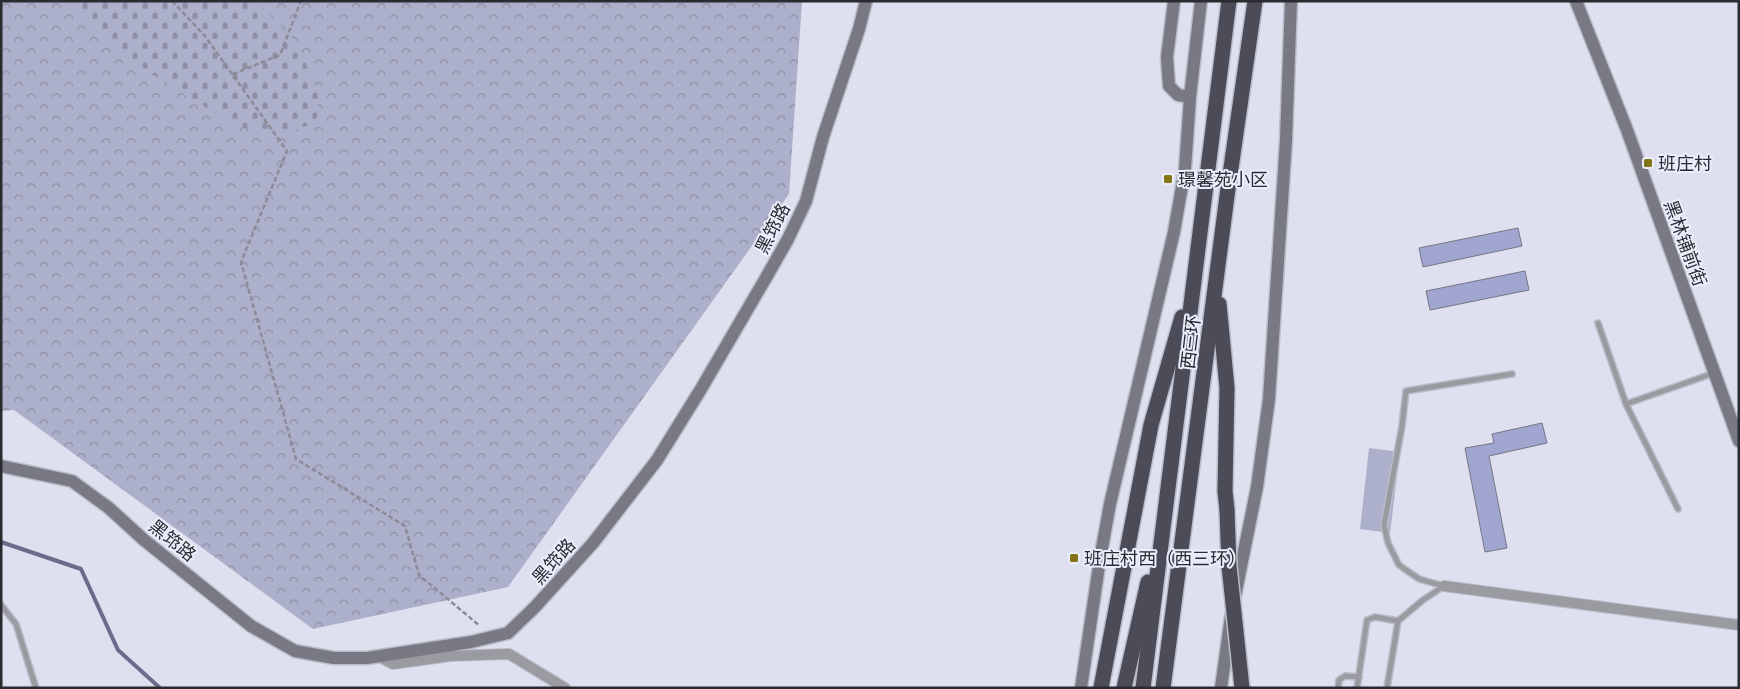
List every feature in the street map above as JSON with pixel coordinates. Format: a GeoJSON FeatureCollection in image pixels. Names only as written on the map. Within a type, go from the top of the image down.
{"type":"FeatureCollection","features":[{"type":"Feature","properties":{"kind":"highway","name":"西三环"},"geometry":{"type":"LineString","coordinates":[[1143,688],[1229,1]]}},
{"type":"Feature","properties":{"kind":"highway","name":"西三环"},"geometry":{"type":"LineString","coordinates":[[1163,688],[1255,1]]}},
{"type":"Feature","properties":{"kind":"highway"},"geometry":{"type":"LineString","coordinates":[[1101,688],[1151,425],[1196,272]]}},
{"type":"Feature","properties":{"kind":"highway"},"geometry":{"type":"LineString","coordinates":[[1217,276],[1227,388],[1225,491],[1228,566],[1242,688]]}},
{"type":"Feature","properties":{"kind":"highway"},"geometry":{"type":"LineString","coordinates":[[1124,688],[1131,651],[1166,507]]}},
{"type":"Feature","properties":{"kind":"main road","name":"黑筇路"},"geometry":{"type":"LineString","coordinates":[[1,466],[72,481],[109,508],[144,540],[251,626],[295,651],[334,658],[368,658],[471,642],[508,633],[535,607],[594,543],[657,460],[701,390],[784,246],[806,200],[823,137],[866,1]]}},
{"type":"Feature","properties":{"kind":"main road"},"geometry":{"type":"LineString","coordinates":[[1174,1],[1168,57],[1169,86],[1178,95],[1190,97]]}},
{"type":"Feature","properties":{"kind":"main road"},"geometry":{"type":"LineString","coordinates":[[1080,688],[1110,504],[1174,232],[1185,169],[1190,97],[1201,1]]}},
{"type":"Feature","properties":{"kind":"main road"},"geometry":{"type":"LineString","coordinates":[[1221,688],[1227,640],[1258,478],[1269,398],[1286,140],[1291,1]]}},
{"type":"Feature","properties":{"kind":"main road","name":"黑林铺前街"},"geometry":{"type":"LineString","coordinates":[[1576,1],[1627,130],[1739,441]]}},
{"type":"Feature","properties":{"kind":"street"},"geometry":{"type":"LineString","coordinates":[[1444,586],[1739,625]]}},
{"type":"Feature","properties":{"kind":"street"},"geometry":{"type":"LineString","coordinates":[[380,656],[392,664],[450,656],[509,654],[565,688]]}},
{"type":"Feature","properties":{"kind":"lane"},"geometry":{"type":"LineString","coordinates":[[1598,324],[1626,404],[1678,510]]}},
{"type":"Feature","properties":{"kind":"lane"},"geometry":{"type":"LineString","coordinates":[[1626,404],[1715,373]]}},
{"type":"Feature","properties":{"kind":"lane"},"geometry":{"type":"LineString","coordinates":[[1444,586],[1420,579],[1400,565],[1388,543],[1384,525],[1402,426],[1406,391],[1512,374]]}},
{"type":"Feature","properties":{"kind":"lane"},"geometry":{"type":"LineString","coordinates":[[1387,688],[1398,621],[1423,600],[1444,586]]}},
{"type":"Feature","properties":{"kind":"lane"},"geometry":{"type":"LineString","coordinates":[[1,605],[16,624],[36,688]]}},
{"type":"Feature","properties":{"kind":"lane"},"geometry":{"type":"LineString","coordinates":[[1358,688],[1367,620],[1375,617],[1398,621]]}},
{"type":"Feature","properties":{"kind":"lane"},"geometry":{"type":"LineString","coordinates":[[1338,688],[1339,680],[1345,676],[1359,677]]}},
{"type":"Feature","properties":{"kind":"path"},"geometry":{"type":"LineString","coordinates":[[172,1],[205,36],[287,151],[241,262],[296,459],[405,526],[419,575],[493,637]]}},
{"type":"Feature","properties":{"kind":"path"},"geometry":{"type":"LineString","coordinates":[[232,74],[280,55],[301,1]]}},
{"type":"Feature","properties":{"kind":"green space"},"geometry":{"type":"Polygon","coordinates":[[[1,1],[802,1],[789,194],[508,587],[313,629],[14,410],[1,411],[1,1]]]}},
{"type":"Feature","properties":{"kind":"green space"},"geometry":{"type":"Polygon","coordinates":[[[67,1],[256,1],[291,36],[303,56],[318,95],[317,118],[309,125],[287,133],[262,133],[238,126],[169,86],[115,47],[67,1]]]}},
{"type":"Feature","properties":{"kind":"green space"},"geometry":{"type":"Polygon","coordinates":[[[1369,448],[1400,452],[1390,533],[1360,529],[1369,448]]]}},
{"type":"Feature","properties":{"kind":"building"},"geometry":{"type":"Polygon","coordinates":[[[1518,228],[1522,246],[1423,267],[1419,248],[1518,228]]]}},
{"type":"Feature","properties":{"kind":"building"},"geometry":{"type":"Polygon","coordinates":[[[1525,271],[1529,290],[1430,310],[1426,291],[1525,271]]]}},
{"type":"Feature","properties":{"kind":"building"},"geometry":{"type":"Polygon","coordinates":[[[1542,423],[1547,443],[1489,456],[1507,548],[1485,552],[1465,448],[1494,443],[1492,434],[1542,423]]]}},
{"type":"Feature","properties":{"kind":"waterway"},"geometry":{"type":"LineString","coordinates":[[1,542],[81,569],[118,650],[160,688]]}},
{"type":"Feature","properties":{"kind":"place","name":"班庄村"},"geometry":{"type":"Point","coordinates":[1648,163]}},
{"type":"Feature","properties":{"kind":"place","name":"璟馨苑小区"},"geometry":{"type":"Point","coordinates":[1168,179]}},
{"type":"Feature","properties":{"kind":"place","name":"班庄村西（西三环）"},"geometry":{"type":"Point","coordinates":[1074,558]}}]}
